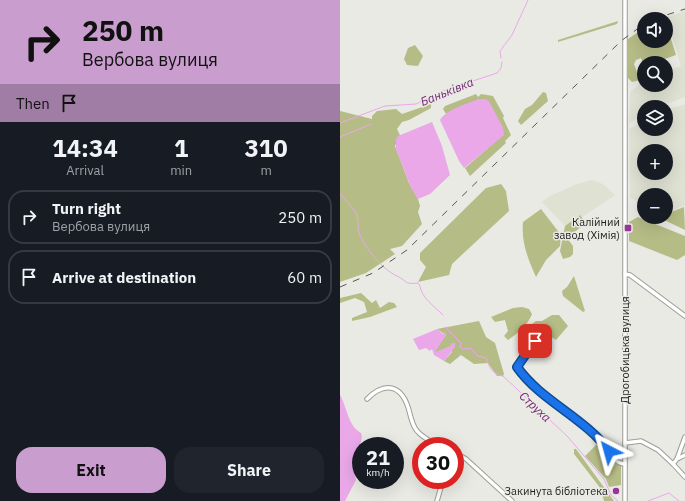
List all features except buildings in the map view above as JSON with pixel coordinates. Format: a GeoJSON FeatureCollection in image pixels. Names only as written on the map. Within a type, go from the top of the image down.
{"type":"FeatureCollection","features":[{"type":"Feature","properties":{"kind":"street","name":"Дрогобицька вулиця"},"geometry":{"type":"LineString","coordinates":[[625,0],[625,500]]}},
{"type":"Feature","properties":{"kind":"street"},"geometry":{"type":"LineString","coordinates":[[625,274],[630,275],[685,316]]}},
{"type":"Feature","properties":{"kind":"street"},"geometry":{"type":"LineString","coordinates":[[535,341],[517,367],[527,381],[594,433],[616,462],[624,464]]}},
{"type":"Feature","properties":{"kind":"street"},"geometry":{"type":"LineString","coordinates":[[367,398],[374,392],[382,389],[394,388],[407,405],[415,427],[426,437]]}},
{"type":"Feature","properties":{"kind":"street"},"geometry":{"type":"LineString","coordinates":[[673,464],[677,459],[685,437]]}},
{"type":"Feature","properties":{"kind":"street"},"geometry":{"type":"LineString","coordinates":[[625,443],[641,441],[658,450],[685,477]]}},
{"type":"Feature","properties":{"kind":"street"},"geometry":{"type":"LineString","coordinates":[[677,459],[685,455]]}},
{"type":"Feature","properties":{"kind":"street"},"geometry":{"type":"LineString","coordinates":[[464,458],[512,501]]}},
{"type":"Feature","properties":{"kind":"street"},"geometry":{"type":"LineString","coordinates":[[437,501],[440,489]]}},
{"type":"Feature","properties":{"kind":"shaded area"},"geometry":{"type":"Polygon","coordinates":[[[685,11],[685,97],[673,102],[673,100],[637,100],[637,119],[629,123],[630,92],[637,86],[637,92],[673,92],[673,69],[681,66],[673,40],[673,15],[685,11]]]}},
{"type":"Feature","properties":{"kind":"shaded area"},"geometry":{"type":"Polygon","coordinates":[[[479,99],[489,101],[503,128],[504,135],[464,168],[459,161],[440,120],[452,110],[479,99]]]}},
{"type":"Feature","properties":{"kind":"shaded area"},"geometry":{"type":"Polygon","coordinates":[[[685,104],[685,205],[673,210],[673,188],[637,188],[637,201],[630,198],[629,129],[637,125],[637,136],[673,136],[673,108],[685,104]]]}},
{"type":"Feature","properties":{"kind":"shaded area"},"geometry":{"type":"Polygon","coordinates":[[[432,122],[442,146],[450,175],[430,194],[418,199],[411,188],[396,149],[396,139],[398,136],[432,122]]]}},
{"type":"Feature","properties":{"kind":"shaded area"},"geometry":{"type":"Polygon","coordinates":[[[592,180],[603,184],[615,195],[582,217],[580,215],[565,226],[542,202],[550,196],[577,184],[592,180]]]}},
{"type":"Feature","properties":{"kind":"shaded area"},"geometry":{"type":"Polygon","coordinates":[[[437,329],[443,334],[446,332],[446,335],[435,352],[449,347],[452,343],[455,343],[455,347],[444,361],[434,355],[432,349],[430,351],[426,348],[419,350],[413,339],[437,329]]]}},
{"type":"Feature","properties":{"kind":"shaded area"},"geometry":{"type":"Polygon","coordinates":[[[340,395],[350,421],[362,435],[362,437],[352,437],[352,488],[345,501],[340,501],[340,395]]]}},
{"type":"Feature","properties":{"kind":"green space"},"geometry":{"type":"Polygon","coordinates":[[[618,21],[617,24],[558,42],[558,40],[618,21]]]}},
{"type":"Feature","properties":{"kind":"green space"},"geometry":{"type":"Polygon","coordinates":[[[637,33],[637,48],[673,48],[673,45],[676,55],[637,56],[637,60],[634,64],[637,72],[637,81],[632,82],[628,78],[628,39],[637,33]]]}},
{"type":"Feature","properties":{"kind":"green space"},"geometry":{"type":"Polygon","coordinates":[[[415,45],[423,56],[418,66],[407,65],[404,59],[408,48],[415,45]]]}},
{"type":"Feature","properties":{"kind":"green space"},"geometry":{"type":"Polygon","coordinates":[[[543,92],[546,93],[548,101],[521,125],[518,121],[525,109],[532,105],[543,92]]]}},
{"type":"Feature","properties":{"kind":"green space"},"geometry":{"type":"Polygon","coordinates":[[[476,94],[478,97],[481,94],[493,96],[504,116],[503,118],[511,135],[505,141],[506,143],[470,176],[465,168],[503,135],[473,102],[446,114],[443,109],[445,106],[476,94]]]}},
{"type":"Feature","properties":{"kind":"green space"},"geometry":{"type":"Polygon","coordinates":[[[431,104],[431,108],[409,120],[402,122],[397,129],[400,135],[395,146],[409,183],[418,199],[420,206],[418,212],[422,224],[402,246],[390,249],[395,254],[366,273],[340,282],[340,111],[372,119],[372,116],[377,111],[396,109],[402,114],[431,104]]]}},
{"type":"Feature","properties":{"kind":"green space"},"geometry":{"type":"Polygon","coordinates":[[[501,184],[506,191],[509,211],[452,264],[449,275],[418,282],[426,267],[420,260],[420,253],[486,188],[501,184]]]}},
{"type":"Feature","properties":{"kind":"green space"},"geometry":{"type":"Polygon","coordinates":[[[684,207],[685,230],[672,224],[673,211],[684,207]]]}},
{"type":"Feature","properties":{"kind":"green space"},"geometry":{"type":"Polygon","coordinates":[[[541,209],[561,235],[560,246],[546,260],[536,277],[524,243],[523,222],[541,209]]]}},
{"type":"Feature","properties":{"kind":"green space"},"geometry":{"type":"Polygon","coordinates":[[[580,215],[586,223],[567,238],[573,246],[573,254],[570,257],[563,259],[560,251],[565,226],[580,215]]]}},
{"type":"Feature","properties":{"kind":"green space"},"geometry":{"type":"Polygon","coordinates":[[[637,218],[637,224],[655,224],[685,236],[685,255],[677,260],[629,241],[629,222],[637,218]]]}},
{"type":"Feature","properties":{"kind":"green space"},"geometry":{"type":"Polygon","coordinates":[[[574,276],[585,311],[583,312],[563,296],[562,291],[567,287],[574,276]]]}},
{"type":"Feature","properties":{"kind":"green space"},"geometry":{"type":"Polygon","coordinates":[[[361,293],[372,303],[376,300],[380,308],[389,302],[394,303],[397,307],[370,317],[352,321],[352,318],[367,312],[364,302],[355,298],[340,303],[340,298],[361,293]]]}},
{"type":"Feature","properties":{"kind":"green space"},"geometry":{"type":"Polygon","coordinates":[[[522,307],[529,309],[532,314],[525,325],[508,340],[504,336],[508,331],[505,320],[495,322],[491,317],[513,308],[522,307]]]}},
{"type":"Feature","properties":{"kind":"green space"},"geometry":{"type":"Polygon","coordinates":[[[552,315],[559,315],[568,326],[556,340],[532,324],[536,321],[542,321],[552,315]]]}},
{"type":"Feature","properties":{"kind":"green space"},"geometry":{"type":"Polygon","coordinates":[[[479,321],[486,337],[495,343],[504,374],[503,376],[497,376],[488,363],[474,364],[461,355],[450,364],[444,361],[452,352],[449,347],[438,352],[434,352],[446,335],[437,329],[479,321]]]}},
{"type":"Feature","properties":{"kind":"green space"},"geometry":{"type":"Polygon","coordinates":[[[600,441],[615,463],[621,466],[621,485],[609,487],[606,479],[585,456],[600,441]]]}},
{"type":"Feature","properties":{"kind":"green space"},"geometry":{"type":"Polygon","coordinates":[[[574,449],[576,449],[614,501],[604,501],[601,489],[574,454],[574,449]]]}},
{"type":"Feature","properties":{"kind":"waterway","name":"Баньківка"},"geometry":{"type":"LineString","coordinates":[[501,58],[500,51],[512,35],[528,0]]}},
{"type":"Feature","properties":{"kind":"waterway","name":"Баньківка"},"geometry":{"type":"LineString","coordinates":[[340,123],[385,106],[416,104],[443,91],[497,73],[501,68],[502,62]]}},
{"type":"Feature","properties":{"kind":"waterway"},"geometry":{"type":"LineString","coordinates":[[340,137],[371,124]]}},
{"type":"Feature","properties":{"kind":"waterway","name":"Струха"},"geometry":{"type":"LineString","coordinates":[[340,194],[357,215],[359,233],[380,264],[406,282],[418,283],[426,298],[443,315]]}},
{"type":"Feature","properties":{"kind":"waterway","name":"Струха"},"geometry":{"type":"LineString","coordinates":[[445,327],[461,343],[460,347],[463,349],[470,348],[478,356],[486,358],[494,372],[503,376],[567,436],[604,479],[611,495],[618,501]]}},
{"type":"Feature","properties":{"kind":"waterway","name":"Струха"},"geometry":{"type":"LineString","coordinates":[[648,501],[669,493],[679,501]]}},
{"type":"Feature","properties":{"kind":"railway"},"geometry":{"type":"LineString","coordinates":[[673,13],[685,9]]}},
{"type":"Feature","properties":{"kind":"railway"},"geometry":{"type":"LineString","coordinates":[[340,287],[373,273],[407,250],[621,41],[637,29]]}},
{"type":"Feature","properties":{"kind":"place","name":"Калійний завод (Хімія)"},"geometry":{"type":"Point","coordinates":[628,228]}},
{"type":"Feature","properties":{"kind":"place","name":"Закинута бібліотека"},"geometry":{"type":"Point","coordinates":[616,491]}},
{"type":"Feature","properties":{"kind":"route"},"geometry":{"type":"LineString","coordinates":[[535,341],[517,367],[527,381],[600,438],[609,451]]}}]}
